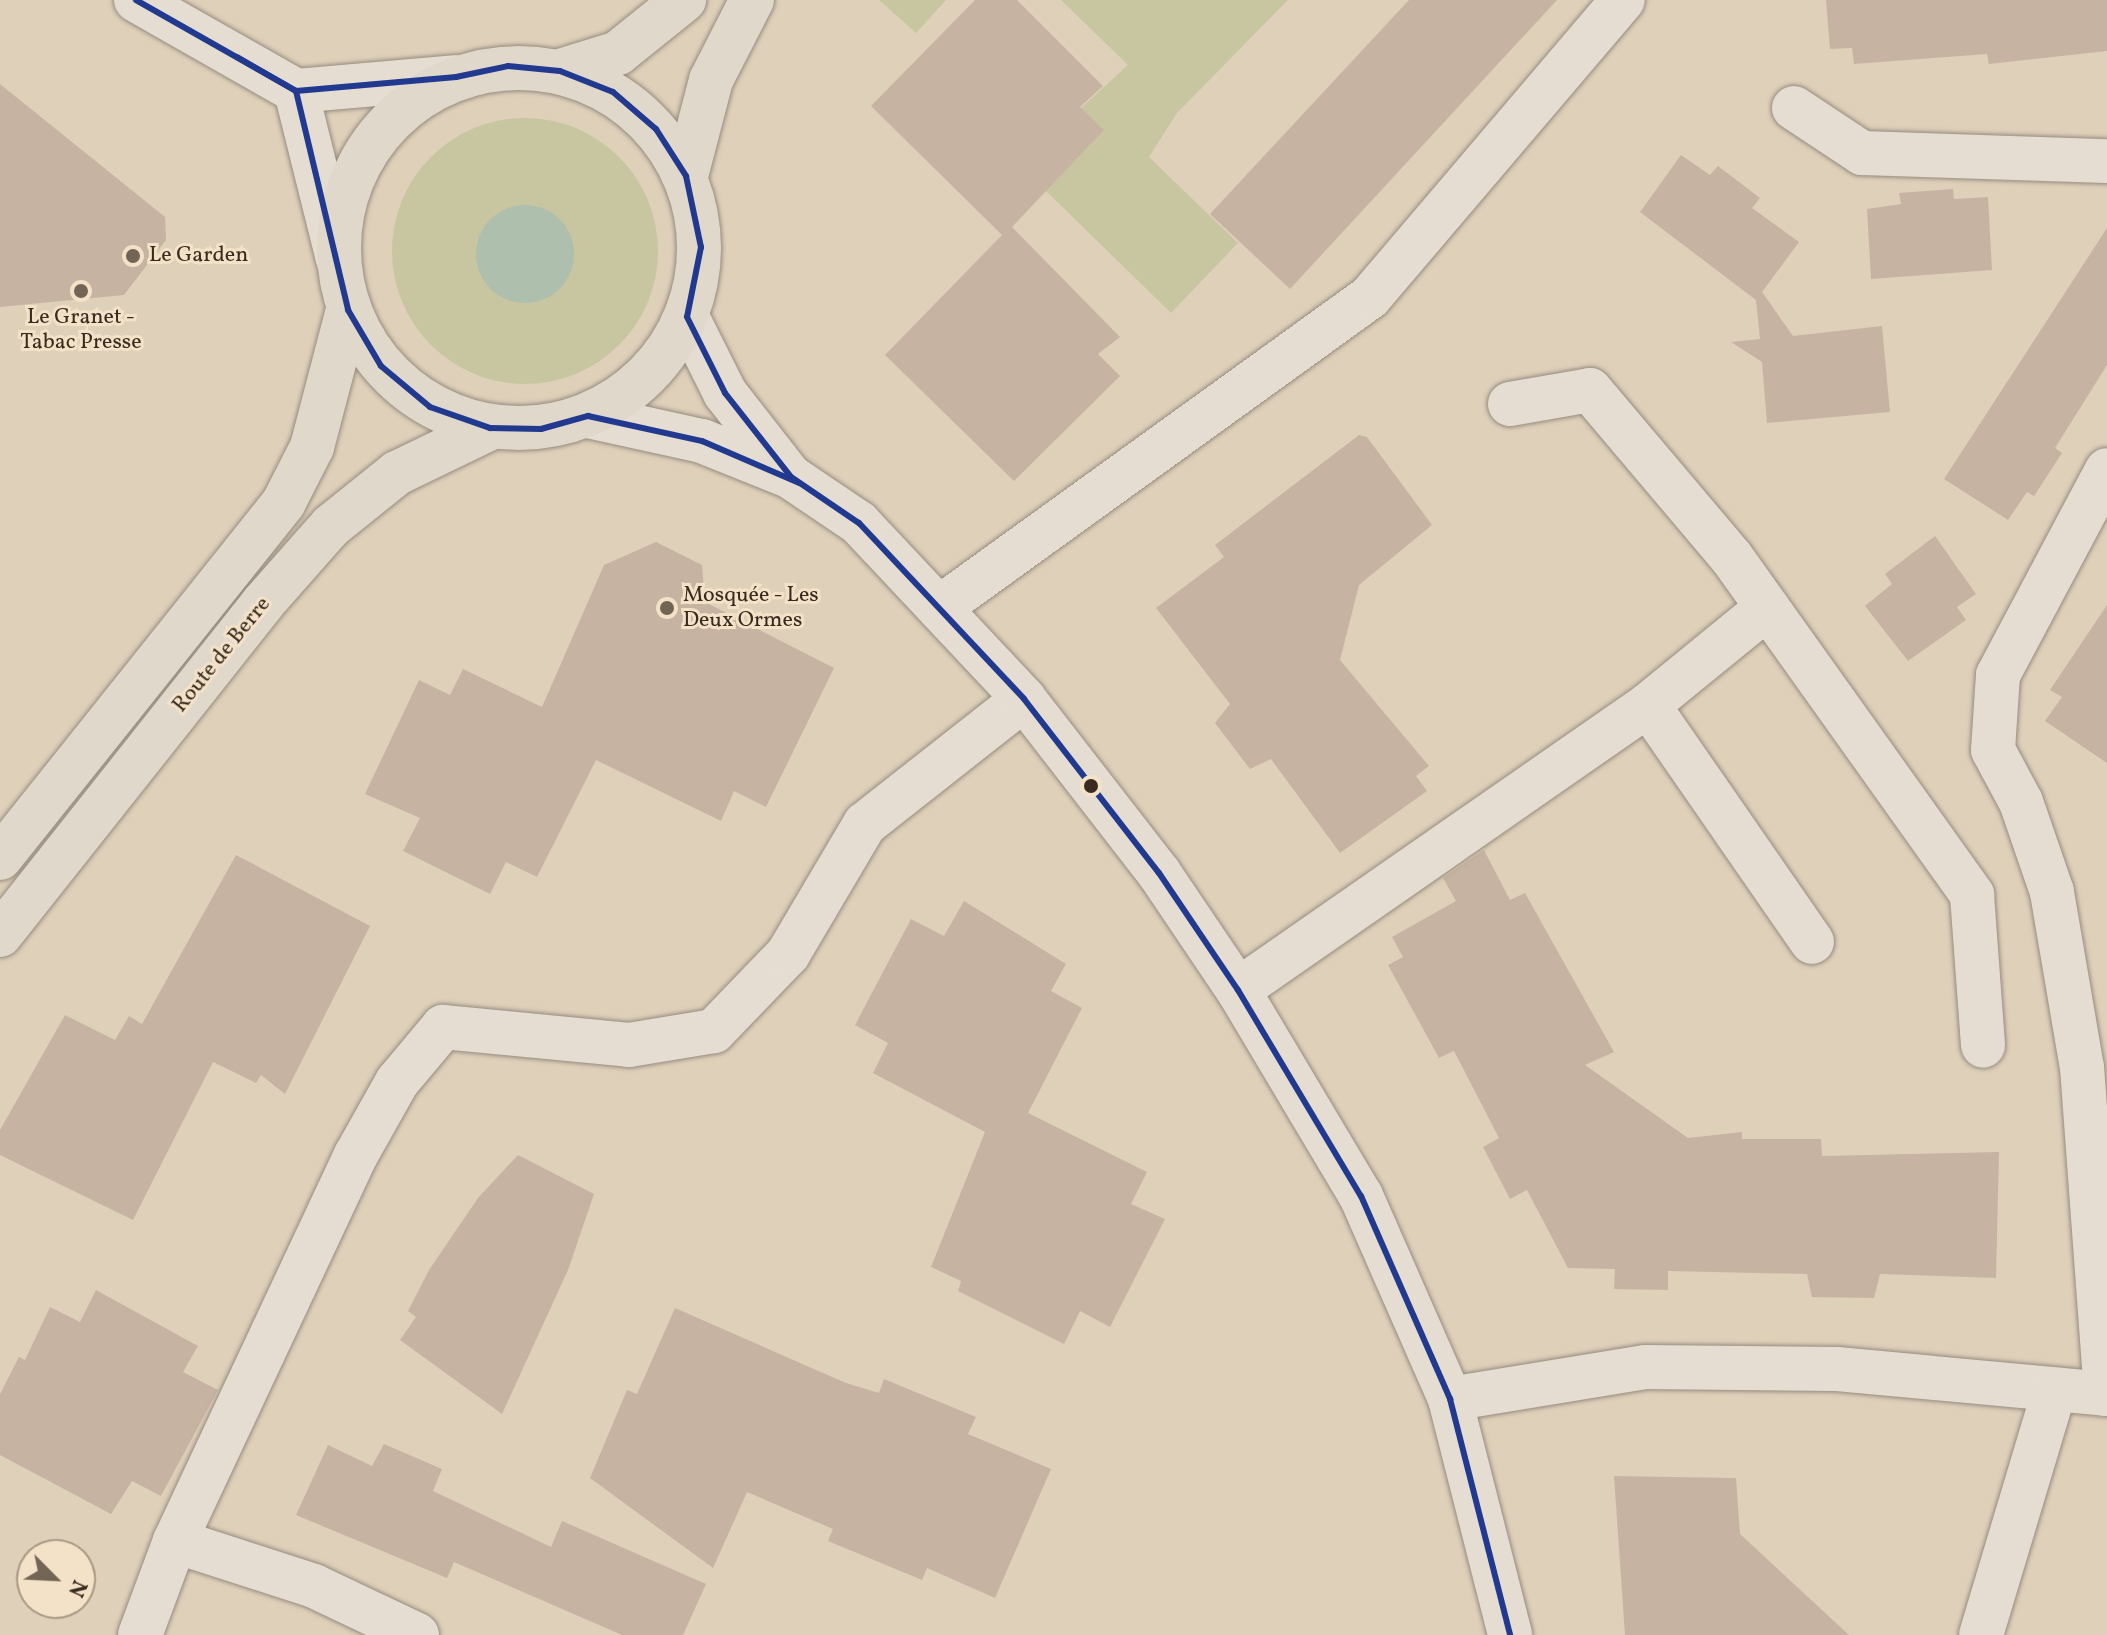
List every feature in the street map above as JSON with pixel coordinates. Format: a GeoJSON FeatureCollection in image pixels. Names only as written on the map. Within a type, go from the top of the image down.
{"type":"FeatureCollection","features":[{"type":"Feature","properties":{"kind":"main road"},"geometry":{"type":"LineString","coordinates":[[560,71],[618,53],[684,0]]}},
{"type":"Feature","properties":{"kind":"main road"},"geometry":{"type":"LineString","coordinates":[[686,176],[711,80],[752,0]]}},
{"type":"Feature","properties":{"kind":"main road"},"geometry":{"type":"LineString","coordinates":[[508,66],[560,71],[613,92],[656,129],[686,176],[701,247],[687,317],[647,377],[588,416],[541,429],[490,428],[430,407],[381,366],[348,310],[338,259],[344,201],[367,149],[406,106],[456,77],[508,66]]}},
{"type":"Feature","properties":{"kind":"main road"},"geometry":{"type":"LineString","coordinates":[[0,858],[284,502],[312,447],[348,310]]}},
{"type":"Feature","properties":{"kind":"main road","name":"Route de Berre"},"geometry":{"type":"LineString","coordinates":[[0,935],[263,603],[331,526],[397,473],[490,428]]}},
{"type":"Feature","properties":{"kind":"street"},"geometry":{"type":"LineString","coordinates":[[136,0],[296,91],[456,77]]}},
{"type":"Feature","properties":{"kind":"street"},"geometry":{"type":"LineString","coordinates":[[939,608],[1370,297],[1623,0]]}},
{"type":"Feature","properties":{"kind":"street"},"geometry":{"type":"LineString","coordinates":[[296,91],[338,259]]}},
{"type":"Feature","properties":{"kind":"street"},"geometry":{"type":"LineString","coordinates":[[1794,108],[1862,153],[2107,161]]}},
{"type":"Feature","properties":{"kind":"street"},"geometry":{"type":"LineString","coordinates":[[687,317],[725,393],[791,477]]}},
{"type":"Feature","properties":{"kind":"street"},"geometry":{"type":"LineString","coordinates":[[1510,404],[1590,390],[1767,608],[1972,895],[1983,1046]]}},
{"type":"Feature","properties":{"kind":"street"},"geometry":{"type":"LineString","coordinates":[[588,416],[702,441],[791,477],[859,523],[1024,699],[1159,873],[1238,990],[1361,1196],[1450,1399],[1510,1635]]}},
{"type":"Feature","properties":{"kind":"street"},"geometry":{"type":"LineString","coordinates":[[1450,1399],[1645,1367],[1837,1369],[2106,1394],[2082,1068],[2054,907],[2021,802],[1993,750],[1998,675],[2107,470]]}},
{"type":"Feature","properties":{"kind":"street"},"geometry":{"type":"LineString","coordinates":[[1238,990],[1648,705],[1767,608]]}},
{"type":"Feature","properties":{"kind":"street"},"geometry":{"type":"LineString","coordinates":[[140,1635],[175,1541],[356,1155],[397,1082],[443,1027],[629,1045],[714,1031],[788,954],[865,824],[1024,699]]}},
{"type":"Feature","properties":{"kind":"street"},"geometry":{"type":"LineString","coordinates":[[1648,705],[1812,942]]}},
{"type":"Feature","properties":{"kind":"street"},"geometry":{"type":"LineString","coordinates":[[1981,1635],[2054,1391]]}},
{"type":"Feature","properties":{"kind":"street"},"geometry":{"type":"LineString","coordinates":[[175,1541],[314,1586],[417,1635]]}},
{"type":"Feature","properties":{"kind":"shaded area"},"geometry":{"type":"Polygon","coordinates":[[[879,0],[946,0],[916,33],[879,0]]]}},
{"type":"Feature","properties":{"kind":"shaded area"},"geometry":{"type":"Polygon","coordinates":[[[1061,0],[1288,0],[1177,113],[1149,157],[1238,243],[1171,313],[1046,191],[1103,130],[1081,108],[1128,65],[1061,0]]]}},
{"type":"Feature","properties":{"kind":"shaded area"},"geometry":{"type":"Polygon","coordinates":[[[525,118],[576,128],[619,157],[648,200],[658,251],[648,302],[619,345],[576,374],[525,384],[474,374],[431,345],[402,302],[392,251],[402,200],[431,157],[474,128],[525,118]]]}},
{"type":"Feature","properties":{"kind":"shaded area"},"geometry":{"type":"Polygon","coordinates":[[[525,205],[544,209],[560,219],[570,235],[574,254],[570,273],[560,289],[544,299],[525,303],[506,299],[490,289],[480,273],[476,254],[480,235],[490,219],[506,209],[525,205]]]}},
{"type":"Feature","properties":{"kind":"building"},"geometry":{"type":"Polygon","coordinates":[[[975,0],[1017,0],[1103,86],[1080,107],[1104,130],[1012,227],[1120,337],[1098,354],[1120,376],[1014,481],[885,355],[1002,235],[871,106],[975,0]]]}},
{"type":"Feature","properties":{"kind":"building"},"geometry":{"type":"Polygon","coordinates":[[[1409,0],[1557,0],[1290,289],[1210,214],[1409,0]]]}},
{"type":"Feature","properties":{"kind":"building"},"geometry":{"type":"Polygon","coordinates":[[[1826,0],[2107,0],[2107,51],[1989,64],[1987,54],[1854,64],[1852,48],[1830,49],[1826,0]]]}},
{"type":"Feature","properties":{"kind":"building"},"geometry":{"type":"Polygon","coordinates":[[[0,84],[165,217],[166,240],[124,295],[0,307],[0,84]]]}},
{"type":"Feature","properties":{"kind":"building"},"geometry":{"type":"Polygon","coordinates":[[[1681,155],[1710,175],[1718,166],[1760,198],[1752,208],[1799,242],[1762,292],[1793,336],[1882,326],[1890,412],[1767,423],[1762,362],[1731,342],[1760,339],[1756,300],[1640,212],[1681,155]]]}},
{"type":"Feature","properties":{"kind":"building"},"geometry":{"type":"Polygon","coordinates":[[[1953,189],[1954,199],[1988,197],[1992,270],[1871,279],[1867,209],[1901,204],[1899,193],[1953,189]]]}},
{"type":"Feature","properties":{"kind":"building"},"geometry":{"type":"Polygon","coordinates":[[[2107,228],[2107,365],[2055,448],[2062,453],[2034,496],[2027,492],[2008,520],[1944,479],[2107,228]]]}},
{"type":"Feature","properties":{"kind":"building"},"geometry":{"type":"Polygon","coordinates":[[[1359,435],[1367,437],[1432,525],[1359,585],[1340,660],[1429,766],[1416,776],[1427,791],[1340,853],[1271,759],[1250,769],[1215,723],[1230,704],[1156,608],[1224,557],[1215,545],[1359,435]]]}},
{"type":"Feature","properties":{"kind":"building"},"geometry":{"type":"Polygon","coordinates":[[[1935,536],[1976,594],[1957,607],[1966,620],[1908,661],[1865,606],[1892,584],[1885,574],[1935,536]]]}},
{"type":"Feature","properties":{"kind":"building"},"geometry":{"type":"Polygon","coordinates":[[[656,542],[702,565],[705,602],[834,668],[766,807],[734,791],[721,821],[596,760],[537,877],[506,862],[490,894],[403,851],[420,818],[365,794],[419,680],[450,695],[463,669],[542,707],[604,565],[656,542]]]}},
{"type":"Feature","properties":{"kind":"building"},"geometry":{"type":"Polygon","coordinates":[[[2107,605],[2107,763],[2045,721],[2062,697],[2050,690],[2107,605]]]}},
{"type":"Feature","properties":{"kind":"building"},"geometry":{"type":"Polygon","coordinates":[[[1484,850],[1510,900],[1525,893],[1614,1052],[1585,1065],[1688,1138],[1742,1132],[1742,1139],[1821,1139],[1822,1156],[1999,1152],[1996,1278],[1880,1274],[1874,1298],[1812,1297],[1807,1274],[1668,1271],[1668,1290],[1614,1289],[1615,1269],[1568,1268],[1527,1190],[1510,1199],[1483,1147],[1499,1138],[1454,1051],[1439,1058],[1388,965],[1403,957],[1392,937],[1456,901],[1443,878],[1484,850]]]}},
{"type":"Feature","properties":{"kind":"building"},"geometry":{"type":"Polygon","coordinates":[[[236,855],[370,926],[285,1094],[261,1075],[256,1083],[213,1062],[133,1220],[0,1155],[0,1130],[65,1015],[115,1040],[129,1016],[142,1024],[236,855]]]}},
{"type":"Feature","properties":{"kind":"building"},"geometry":{"type":"Polygon","coordinates":[[[964,901],[1066,964],[1051,991],[1082,1008],[1028,1113],[1147,1172],[1131,1204],[1165,1219],[1110,1327],[1080,1311],[1064,1344],[958,1291],[961,1281],[931,1267],[985,1132],[873,1073],[888,1043],[855,1025],[911,919],[944,936],[964,901]]]}},
{"type":"Feature","properties":{"kind":"building"},"geometry":{"type":"Polygon","coordinates":[[[518,1155],[594,1194],[568,1270],[502,1414],[400,1340],[416,1317],[408,1311],[429,1270],[478,1198],[518,1155]]]}},
{"type":"Feature","properties":{"kind":"building"},"geometry":{"type":"Polygon","coordinates":[[[96,1290],[198,1346],[183,1372],[218,1390],[161,1496],[132,1481],[111,1514],[0,1455],[0,1394],[19,1357],[25,1360],[50,1307],[80,1322],[96,1290]]]}},
{"type":"Feature","properties":{"kind":"building"},"geometry":{"type":"Polygon","coordinates":[[[675,1308],[846,1383],[879,1393],[884,1379],[976,1417],[968,1434],[1051,1469],[995,1598],[927,1568],[922,1580],[828,1541],[833,1529],[747,1492],[713,1568],[590,1478],[627,1390],[637,1394],[675,1308]]]}},
{"type":"Feature","properties":{"kind":"building"},"geometry":{"type":"Polygon","coordinates":[[[384,1444],[442,1469],[433,1491],[551,1547],[562,1521],[706,1584],[683,1635],[622,1635],[454,1562],[447,1578],[296,1515],[328,1445],[372,1466],[384,1444]]]}},
{"type":"Feature","properties":{"kind":"building"},"geometry":{"type":"Polygon","coordinates":[[[1614,1476],[1736,1478],[1740,1534],[1849,1635],[1625,1635],[1614,1476]]]}},
{"type":"Feature","properties":{"kind":"transit line"},"geometry":{"type":"LineString","coordinates":[[136,0],[296,91],[456,77],[508,66],[560,71],[613,92],[656,129],[686,176],[701,247],[687,317],[725,393],[791,477],[859,523],[1024,699],[1159,873],[1238,990],[1361,1196],[1450,1399],[1510,1635]]}},
{"type":"Feature","properties":{"kind":"transit line"},"geometry":{"type":"LineString","coordinates":[[237,57],[296,91],[348,310],[381,366],[430,407],[490,428],[541,429],[588,416],[702,441],[799,483]]}},
{"type":"Feature","properties":{"kind":"place","name":"Le Garden"},"geometry":{"type":"Point","coordinates":[133,256]}},
{"type":"Feature","properties":{"kind":"place","name":"Le Granet - Tabac Presse"},"geometry":{"type":"Point","coordinates":[81,291]}},
{"type":"Feature","properties":{"kind":"place","name":"Mosquée - Les Deux Ormes"},"geometry":{"type":"Point","coordinates":[667,608]}}]}
